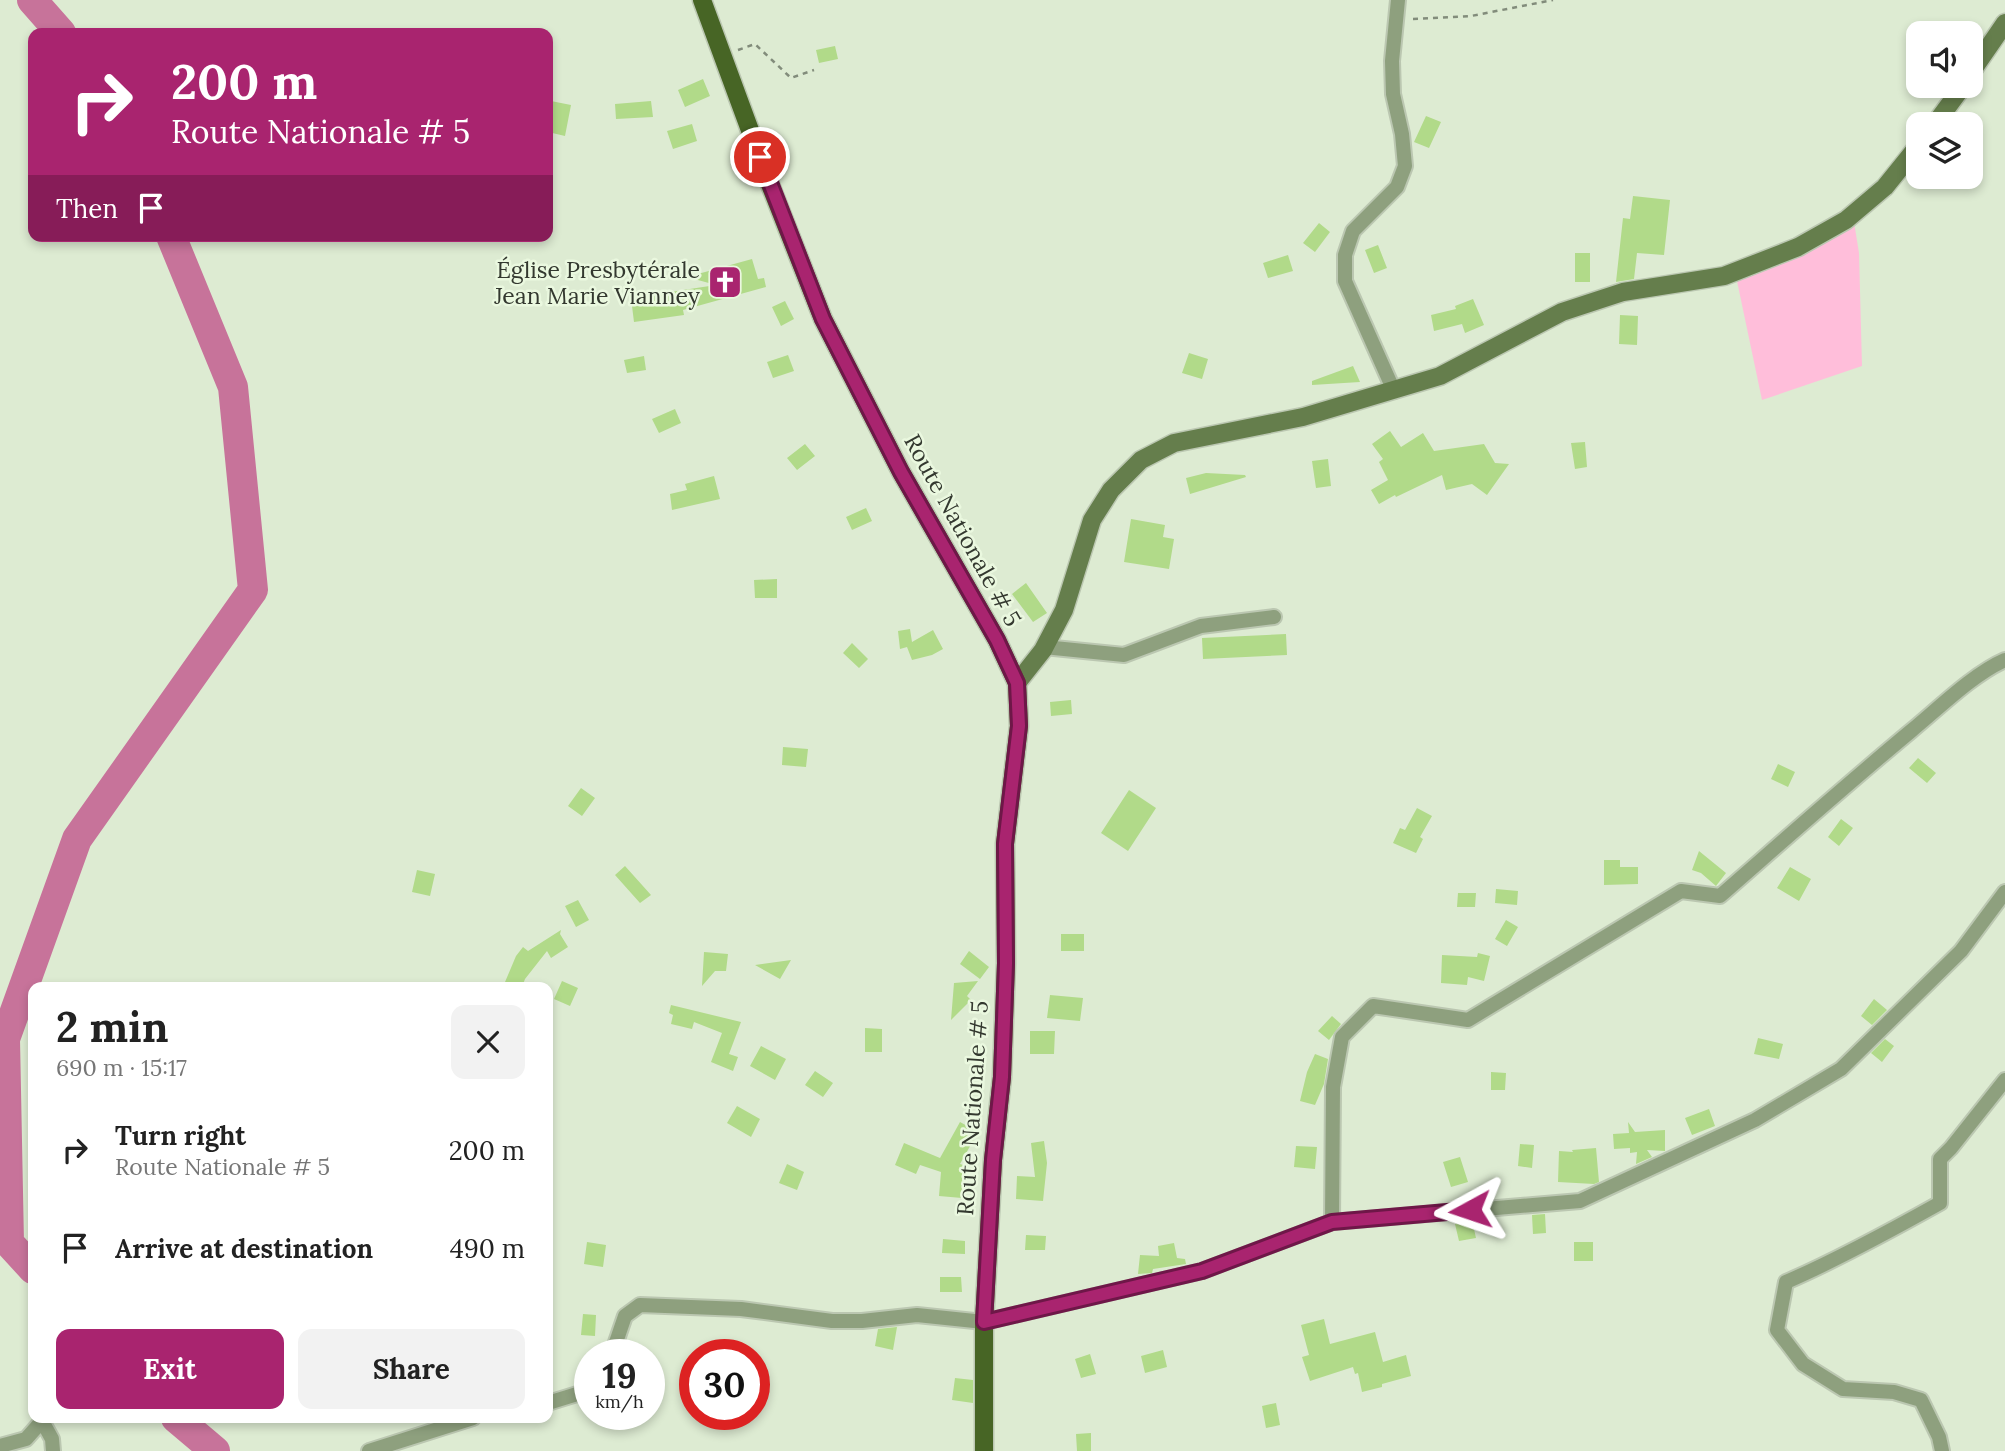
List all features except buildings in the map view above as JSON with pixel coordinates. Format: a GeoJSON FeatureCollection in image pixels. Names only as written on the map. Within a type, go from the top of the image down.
{"type":"FeatureCollection","features":[{"type":"Feature","properties":{"kind":"main road","name":"Route Nationale # 5"},"geometry":{"type":"LineString","coordinates":[[702,0],[823,319],[901,472],[997,640],[1017,683],[1019,726],[1005,844],[1006,963],[1002,1077],[993,1160],[984,1322],[984,1451]]}},
{"type":"Feature","properties":{"kind":"street"},"geometry":{"type":"LineString","coordinates":[[1394,391],[1345,281],[1345,255],[1353,231],[1397,187],[1405,166],[1402,134],[1393,94],[1392,61],[1398,0]]}},
{"type":"Feature","properties":{"kind":"street"},"geometry":{"type":"LineString","coordinates":[[1983,55],[2005,23]]}},
{"type":"Feature","properties":{"kind":"street"},"geometry":{"type":"LineString","coordinates":[[1017,683],[1044,647],[1063,610],[1092,520],[1111,490],[1141,460],[1174,443],[1303,417],[1440,376],[1562,312],[1623,292],[1724,276],[1798,247],[1846,220],[1885,187],[1906,161]]}},
{"type":"Feature","properties":{"kind":"street"},"geometry":{"type":"LineString","coordinates":[[1044,647],[1124,655],[1201,626],[1273,617]]}},
{"type":"Feature","properties":{"kind":"street"},"geometry":{"type":"LineString","coordinates":[[1332,1222],[1333,1087],[1342,1037],[1373,1006],[1468,1020],[1681,891],[1720,896],[1824,804],[1958,692],[2005,660]]}},
{"type":"Feature","properties":{"kind":"street"},"geometry":{"type":"LineString","coordinates":[[617,1339],[625,1316],[640,1305],[741,1308],[832,1321],[862,1321],[917,1315],[984,1322],[1202,1271],[1332,1222],[1580,1201],[1755,1119],[1841,1069],[1961,951],[2005,892]]}},
{"type":"Feature","properties":{"kind":"street"},"geometry":{"type":"LineString","coordinates":[[1942,1451],[1939,1437],[1921,1401],[1894,1392],[1843,1389],[1803,1364],[1777,1330],[1786,1282],[1875,1240],[1940,1203],[1940,1159],[2005,1080]]}},
{"type":"Feature","properties":{"kind":"street"},"geometry":{"type":"LineString","coordinates":[[553,1401],[574,1395]]}},
{"type":"Feature","properties":{"kind":"street"},"geometry":{"type":"LineString","coordinates":[[0,1446],[26,1439],[40,1423]]}},
{"type":"Feature","properties":{"kind":"street"},"geometry":{"type":"LineString","coordinates":[[43,1423],[52,1439],[53,1451]]}},
{"type":"Feature","properties":{"kind":"street"},"geometry":{"type":"LineString","coordinates":[[369,1451],[457,1423]]}},
{"type":"Feature","properties":{"kind":"path"},"geometry":{"type":"LineString","coordinates":[[1396,20],[1471,16],[1553,0]]}},
{"type":"Feature","properties":{"kind":"path"},"geometry":{"type":"LineString","coordinates":[[722,55],[755,44],[791,78],[814,70]]}},
{"type":"Feature","properties":{"kind":"shaded area"},"geometry":{"type":"Polygon","coordinates":[[[1854,222],[1859,253],[1862,366],[1762,400],[1737,281],[1854,222]]]}},
{"type":"Feature","properties":{"kind":"waterway"},"geometry":{"type":"LineString","coordinates":[[32,0],[57,28]]}},
{"type":"Feature","properties":{"kind":"waterway"},"geometry":{"type":"LineString","coordinates":[[28,1264],[9,1243],[5,1039],[77,839],[253,590],[233,387],[173,242]]}},
{"type":"Feature","properties":{"kind":"waterway"},"geometry":{"type":"LineString","coordinates":[[182,1423],[215,1451]]}},
{"type":"Feature","properties":{"kind":"place","name":"Église Presbytérale Jean Marie Vianney"},"geometry":{"type":"Point","coordinates":[725,282]}},
{"type":"Feature","properties":{"kind":"route"},"geometry":{"type":"LineString","coordinates":[[760,157],[823,319],[901,472],[997,640],[1017,683],[1019,726],[1005,844],[1006,963],[1002,1077],[993,1160],[984,1322],[1202,1271],[1332,1222],[1470,1210]]}}]}
